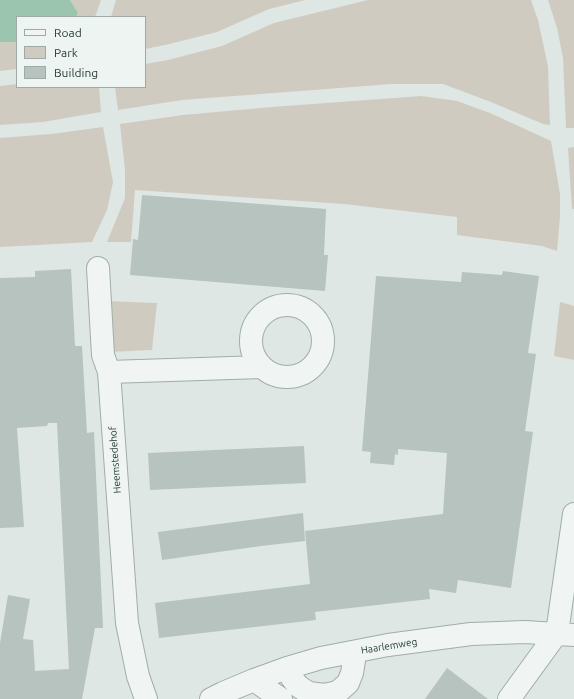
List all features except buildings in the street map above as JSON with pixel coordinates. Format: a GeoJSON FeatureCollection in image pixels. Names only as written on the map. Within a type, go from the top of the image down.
{"type":"FeatureCollection","features":[{"type":"Feature","properties":{"kind":"street","name":"Heemstedehof"},"geometry":{"type":"LineString","coordinates":[[98,268],[103,355],[109,372],[127,623],[138,676],[146,699]]}},
{"type":"Feature","properties":{"kind":"street"},"geometry":{"type":"LineString","coordinates":[[109,372],[262,367]]}},
{"type":"Feature","properties":{"kind":"street"},"geometry":{"type":"LineString","coordinates":[[510,699],[566,634],[574,514]]}},
{"type":"Feature","properties":{"kind":"street","name":"Haarlemweg"},"geometry":{"type":"LineString","coordinates":[[211,699],[254,680],[287,668],[321,658],[353,652],[471,634],[524,632],[566,634]]}},
{"type":"Feature","properties":{"kind":"street"},"geometry":{"type":"LineString","coordinates":[[287,668],[298,686],[309,693],[324,695],[338,692],[348,683],[352,673],[354,661],[353,652]]}},
{"type":"Feature","properties":{"kind":"street"},"geometry":{"type":"LineString","coordinates":[[254,680],[281,699]]}},
{"type":"Feature","properties":{"kind":"green space"},"geometry":{"type":"Polygon","coordinates":[[[70,0],[101,0],[95,16],[76,16],[78,13],[70,0]]]}},
{"type":"Feature","properties":{"kind":"green space"},"geometry":{"type":"Polygon","coordinates":[[[116,0],[305,0],[269,9],[217,32],[146,49],[146,16],[111,16],[116,0]]]}},
{"type":"Feature","properties":{"kind":"green space"},"geometry":{"type":"Polygon","coordinates":[[[368,0],[531,0],[538,20],[548,66],[550,125],[543,124],[443,84],[392,84],[182,100],[118,110],[115,88],[146,88],[146,64],[168,60],[222,46],[274,23],[368,0]]]}},
{"type":"Feature","properties":{"kind":"green space"},"geometry":{"type":"Polygon","coordinates":[[[548,0],[574,0],[574,128],[566,128],[563,58],[557,28],[548,0]]]}},
{"type":"Feature","properties":{"kind":"green space"},"geometry":{"type":"Polygon","coordinates":[[[0,42],[16,42],[16,69],[0,71],[0,42]]]}},
{"type":"Feature","properties":{"kind":"green space"},"geometry":{"type":"Polygon","coordinates":[[[16,84],[16,88],[99,88],[101,112],[43,122],[0,125],[0,86],[16,84]]]}},
{"type":"Feature","properties":{"kind":"green space"},"geometry":{"type":"Polygon","coordinates":[[[421,96],[457,101],[490,113],[551,141],[560,194],[560,217],[557,251],[542,246],[457,235],[457,217],[344,204],[135,190],[131,242],[107,242],[125,198],[125,170],[120,124],[183,115],[421,96]]]}},
{"type":"Feature","properties":{"kind":"green space"},"geometry":{"type":"Polygon","coordinates":[[[103,127],[113,182],[107,210],[92,242],[0,247],[0,138],[51,134],[103,127]]]}},
{"type":"Feature","properties":{"kind":"green space"},"geometry":{"type":"Polygon","coordinates":[[[574,147],[574,209],[572,209],[568,148],[574,147]]]}},
{"type":"Feature","properties":{"kind":"green space"},"geometry":{"type":"Polygon","coordinates":[[[105,301],[157,303],[152,350],[107,352],[105,301]]]}},
{"type":"Feature","properties":{"kind":"green space"},"geometry":{"type":"Polygon","coordinates":[[[560,302],[574,306],[574,360],[554,356],[560,302]]]}},
{"type":"Feature","properties":{"kind":"shaded area"},"geometry":{"type":"Polygon","coordinates":[[[0,0],[70,0],[78,13],[76,16],[16,16],[16,42],[0,42],[0,0]]]}}]}
